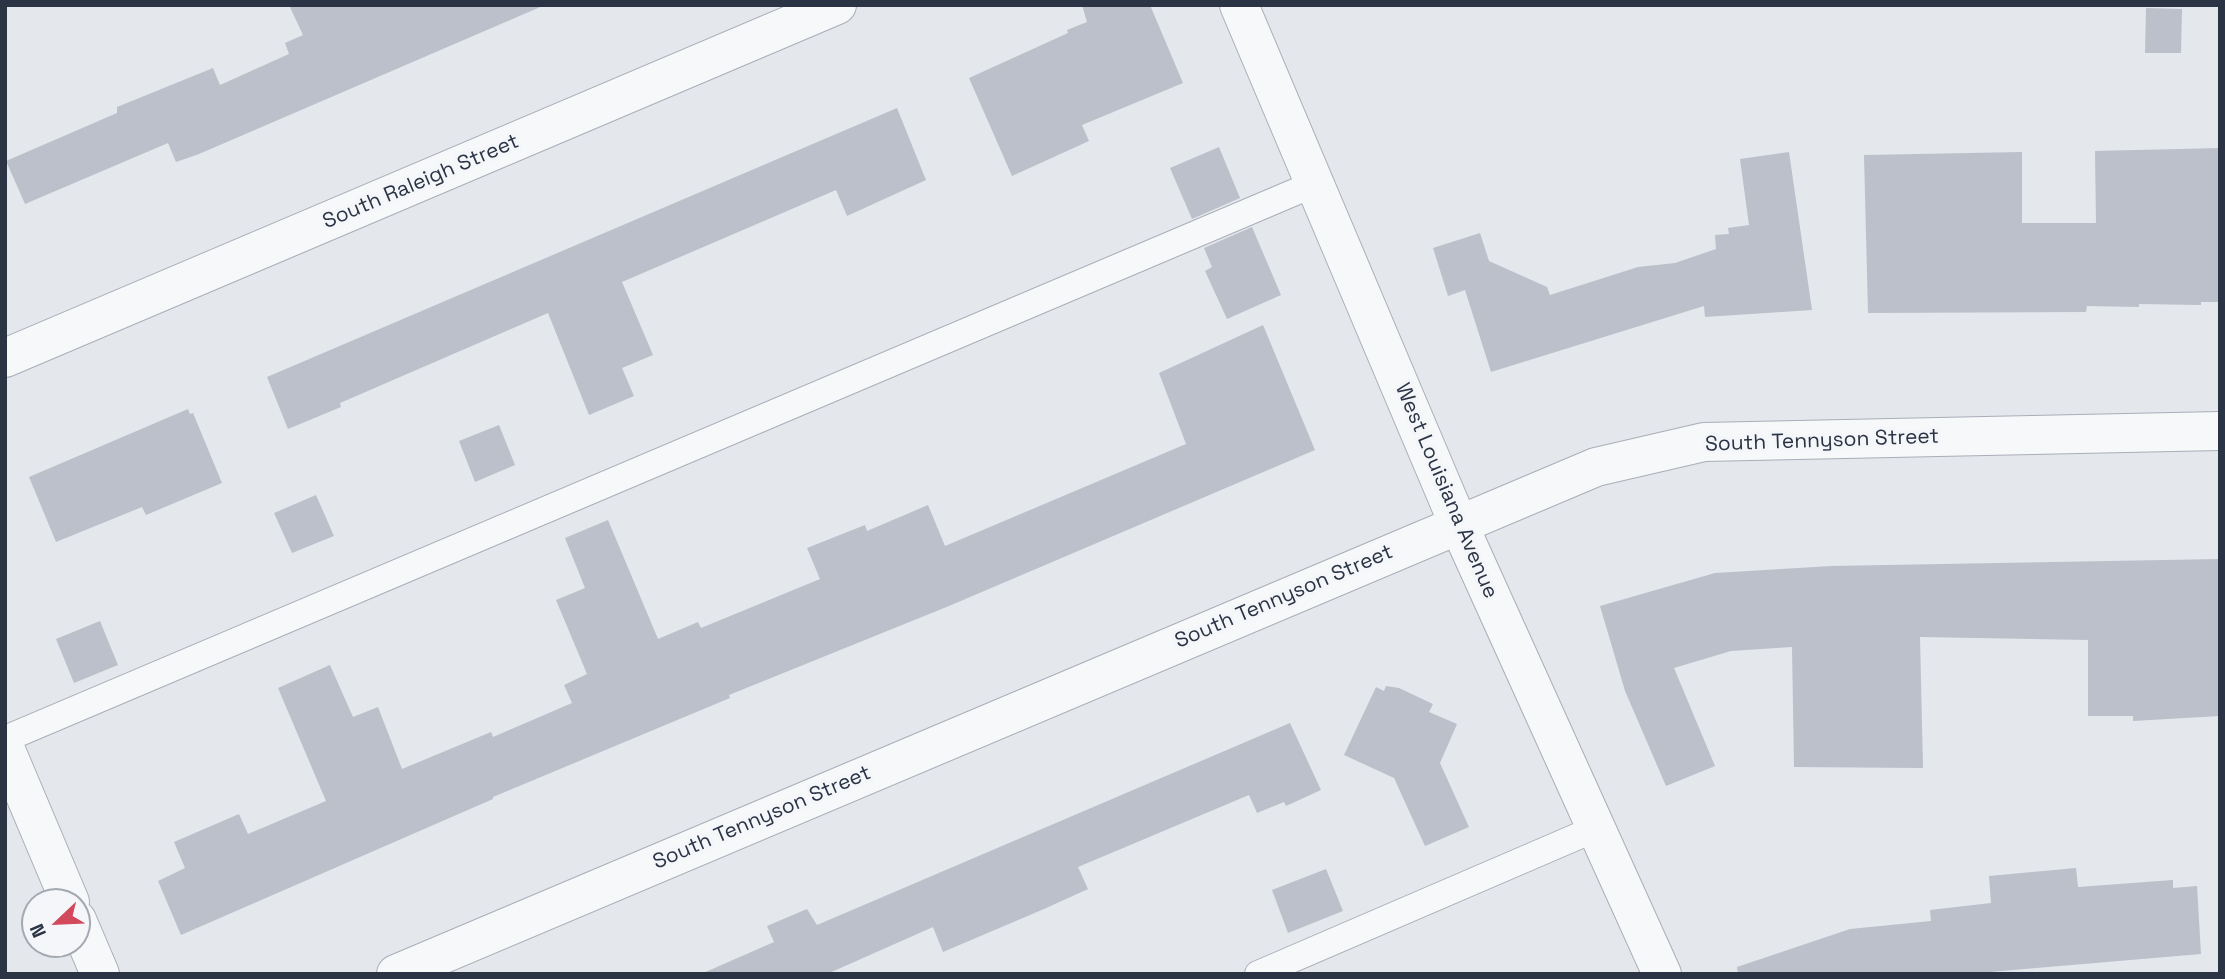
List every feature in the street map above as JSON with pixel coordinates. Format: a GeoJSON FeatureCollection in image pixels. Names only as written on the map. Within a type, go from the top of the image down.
{"type":"FeatureCollection","features":[{"type":"Feature","properties":{"kind":"street","name":"South Raleigh Street"},"geometry":{"type":"LineString","coordinates":[[5,358],[837,5]]}},
{"type":"Feature","properties":{"kind":"street","name":"West Louisiana Avenue"},"geometry":{"type":"LineString","coordinates":[[1239,5],[1458,523],[1662,974]]}},
{"type":"Feature","properties":{"kind":"street","name":"South Tennyson Street"},"geometry":{"type":"LineString","coordinates":[[396,974],[1458,523],[1596,467],[1704,442],[2220,431]]}},
{"type":"Feature","properties":{"kind":"street"},"geometry":{"type":"LineString","coordinates":[[5,748],[64,888]]}},
{"type":"Feature","properties":{"kind":"street"},"geometry":{"type":"LineString","coordinates":[[91,953],[100,974]]}},
{"type":"Feature","properties":{"kind":"lane"},"geometry":{"type":"LineString","coordinates":[[5,739],[1314,184]]}},
{"type":"Feature","properties":{"kind":"lane"},"geometry":{"type":"LineString","coordinates":[[1258,974],[1597,828]]}},
{"type":"Feature","properties":{"kind":"building"},"geometry":{"type":"Polygon","coordinates":[[[289,5],[545,5],[199,154],[176,162],[168,143],[25,204],[6,161],[117,113],[117,107],[213,68],[220,85],[289,54],[285,43],[303,35],[289,5]]]}},
{"type":"Feature","properties":{"kind":"building"},"geometry":{"type":"Polygon","coordinates":[[[1082,5],[1150,5],[1183,83],[1082,125],[1089,141],[1012,176],[969,78],[1087,22],[1082,5]]]}},
{"type":"Feature","properties":{"kind":"building"},"geometry":{"type":"Polygon","coordinates":[[[2146,8],[2182,9],[2181,53],[2145,53],[2146,8]]]}},
{"type":"Feature","properties":{"kind":"building"},"geometry":{"type":"Polygon","coordinates":[[[897,108],[926,180],[847,216],[836,190],[622,282],[653,355],[622,368],[634,396],[589,415],[548,313],[340,403],[341,407],[288,429],[267,377],[897,108]]]}},
{"type":"Feature","properties":{"kind":"building"},"geometry":{"type":"Polygon","coordinates":[[[1219,147],[1240,198],[1192,219],[1170,168],[1219,147]]]}},
{"type":"Feature","properties":{"kind":"building"},"geometry":{"type":"Polygon","coordinates":[[[2220,148],[2220,302],[2201,302],[2201,305],[2139,304],[2139,307],[2087,306],[2086,312],[1868,313],[1864,155],[2022,152],[2022,223],[2096,223],[2095,151],[2220,148]]]}},
{"type":"Feature","properties":{"kind":"building"},"geometry":{"type":"Polygon","coordinates":[[[1789,152],[1812,310],[1705,317],[1704,306],[1491,372],[1465,290],[1448,296],[1433,248],[1480,233],[1489,261],[1547,287],[1550,295],[1638,267],[1675,263],[1716,249],[1715,235],[1729,234],[1728,228],[1749,225],[1740,159],[1789,152]]]}},
{"type":"Feature","properties":{"kind":"building"},"geometry":{"type":"Polygon","coordinates":[[[1252,227],[1281,295],[1227,319],[1205,271],[1212,267],[1204,248],[1252,227]]]}},
{"type":"Feature","properties":{"kind":"building"},"geometry":{"type":"Polygon","coordinates":[[[1263,325],[1315,450],[949,606],[729,695],[730,698],[493,797],[181,935],[158,881],[185,868],[174,842],[239,814],[248,834],[326,801],[278,688],[330,665],[353,717],[378,707],[402,769],[491,732],[493,737],[572,703],[564,685],[587,674],[556,600],[585,588],[565,538],[608,520],[658,639],[698,622],[701,628],[820,579],[807,548],[865,525],[867,531],[928,505],[945,546],[1186,444],[1159,373],[1263,325]]]}},
{"type":"Feature","properties":{"kind":"building"},"geometry":{"type":"Polygon","coordinates":[[[188,409],[190,414],[193,413],[222,483],[146,515],[142,507],[56,542],[29,477],[188,409]]]}},
{"type":"Feature","properties":{"kind":"building"},"geometry":{"type":"Polygon","coordinates":[[[499,425],[515,465],[475,482],[459,441],[499,425]]]}},
{"type":"Feature","properties":{"kind":"building"},"geometry":{"type":"Polygon","coordinates":[[[316,495],[334,536],[292,553],[274,513],[316,495]]]}},
{"type":"Feature","properties":{"kind":"building"},"geometry":{"type":"Polygon","coordinates":[[[2220,559],[2220,716],[2133,721],[2133,716],[2088,716],[2088,640],[1920,637],[1923,768],[1794,767],[1792,647],[1731,651],[1674,668],[1715,766],[1666,786],[1625,691],[1600,606],[1715,573],[1831,566],[2220,559]]]}},
{"type":"Feature","properties":{"kind":"building"},"geometry":{"type":"Polygon","coordinates":[[[100,621],[118,665],[74,683],[56,639],[100,621]]]}},
{"type":"Feature","properties":{"kind":"building"},"geometry":{"type":"Polygon","coordinates":[[[1386,686],[1399,688],[1433,704],[1429,712],[1457,724],[1440,763],[1469,827],[1425,846],[1394,778],[1344,755],[1376,687],[1384,691],[1386,686]]]}},
{"type":"Feature","properties":{"kind":"building"},"geometry":{"type":"Polygon","coordinates":[[[1290,723],[1321,790],[1286,806],[1284,802],[1257,813],[1249,795],[1078,867],[1088,889],[943,952],[933,927],[827,974],[701,974],[774,942],[767,926],[807,909],[817,925],[1290,723]]]}},
{"type":"Feature","properties":{"kind":"building"},"geometry":{"type":"Polygon","coordinates":[[[2076,868],[2078,887],[2173,880],[2173,888],[2197,886],[2201,954],[1966,974],[1738,974],[1737,967],[1850,929],[1931,921],[1930,910],[1991,903],[1989,876],[2076,868]]]}},
{"type":"Feature","properties":{"kind":"building"},"geometry":{"type":"Polygon","coordinates":[[[1326,869],[1343,911],[1288,933],[1272,890],[1326,869]]]}}]}
